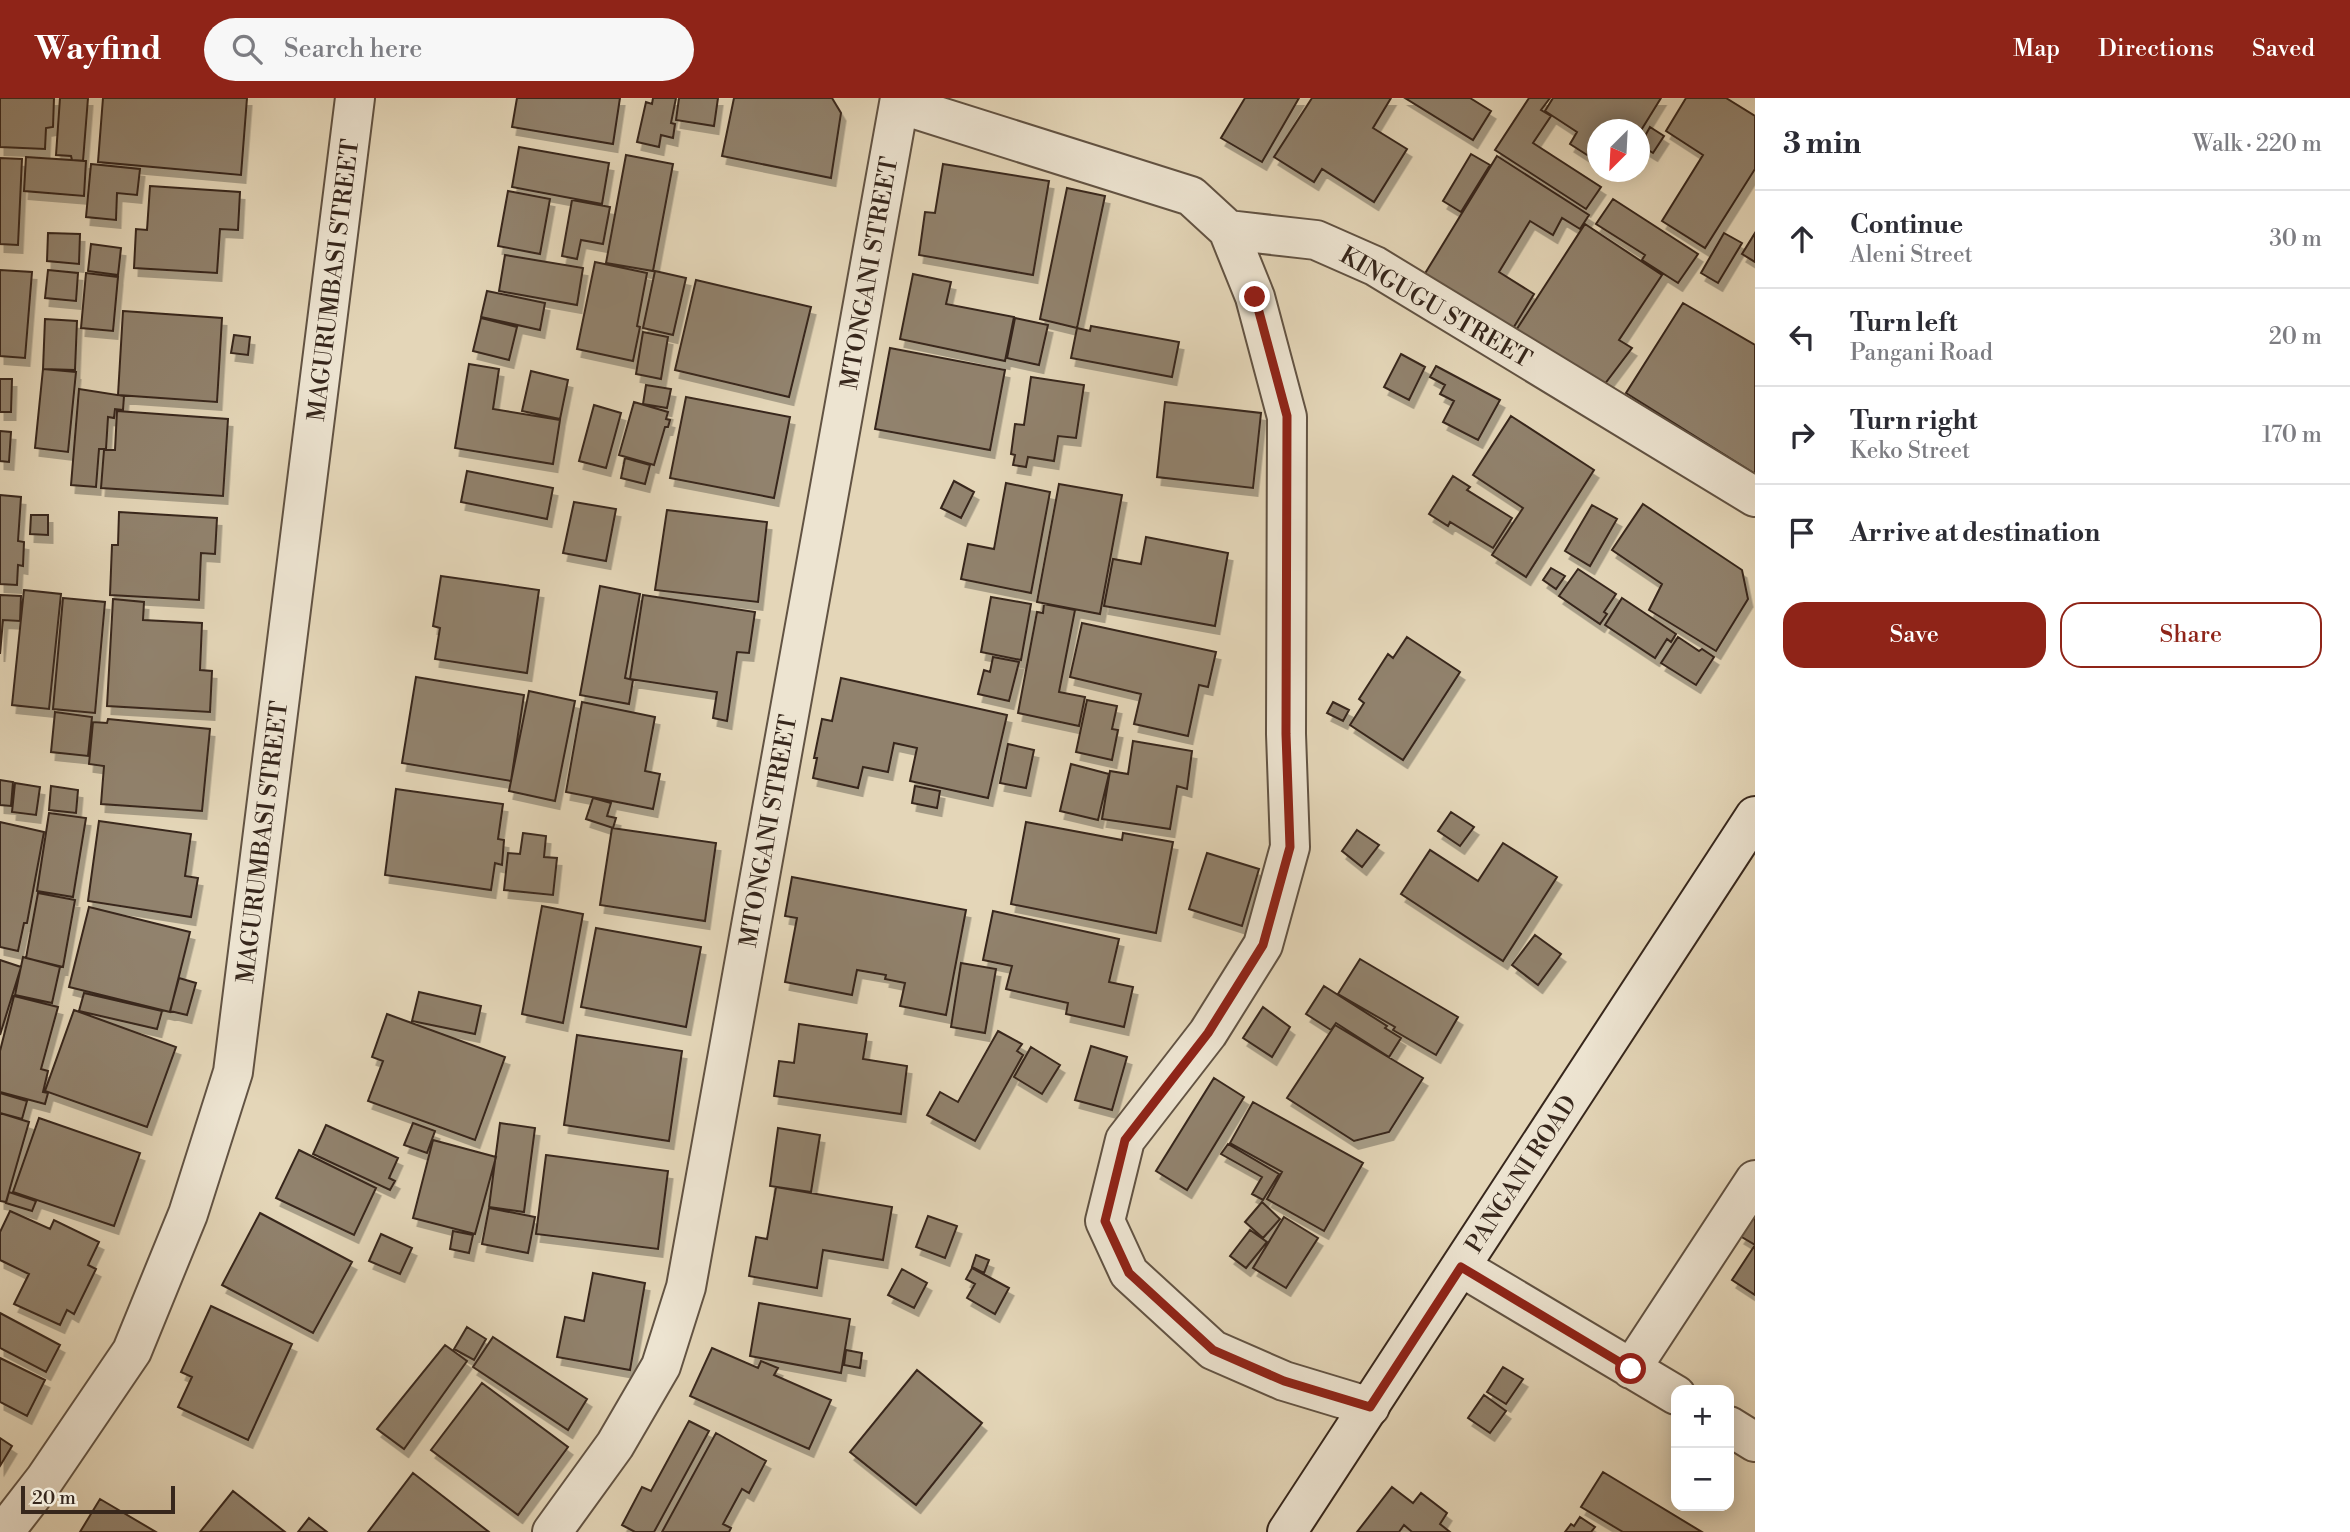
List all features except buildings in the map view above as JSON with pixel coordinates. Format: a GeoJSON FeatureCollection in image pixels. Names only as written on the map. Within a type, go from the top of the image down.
{"type":"FeatureCollection","features":[{"type":"Feature","properties":{"kind":"street","name":"MAGURUMBASI STREET"},"geometry":{"type":"LineString","coordinates":[[4,1532],[45,1479],[132,1351],[188,1214],[233,1072],[355,98]]}},
{"type":"Feature","properties":{"kind":"street"},"geometry":{"type":"LineString","coordinates":[[899,101],[1191,196],[1228,230],[1255,297],[1287,416],[1286,734],[1290,847],[1263,945],[1208,1033],[1125,1140],[1105,1221],[1129,1273],[1213,1350],[1284,1381],[1370,1407]]}},
{"type":"Feature","properties":{"kind":"street","name":"MTONGANI STREET"},"geometry":{"type":"LineString","coordinates":[[552,1532],[615,1446],[661,1366],[686,1287],[899,101]]}},
{"type":"Feature","properties":{"kind":"street","name":"KINGUGU STREET"},"geometry":{"type":"LineString","coordinates":[[1228,230],[1316,240],[1375,266],[1755,496]]}},
{"type":"Feature","properties":{"kind":"street","name":"PANGANI ROAD"},"geometry":{"type":"LineString","coordinates":[[1287,1532],[1755,816]]}},
{"type":"Feature","properties":{"kind":"street"},"geometry":{"type":"LineString","coordinates":[[1631,1369],[1755,1180]]}},
{"type":"Feature","properties":{"kind":"street"},"geometry":{"type":"LineString","coordinates":[[1461,1267],[1671,1392]]}},
{"type":"Feature","properties":{"kind":"street"},"geometry":{"type":"LineString","coordinates":[[1734,1429],[1755,1442]]}},
{"type":"Feature","properties":{"kind":"route"},"geometry":{"type":"LineString","coordinates":[[1255,297],[1287,416],[1286,734],[1290,847],[1263,945],[1208,1033],[1125,1140],[1105,1221],[1129,1273],[1213,1350],[1284,1381],[1370,1407],[1461,1267],[1631,1369]]}}]}
